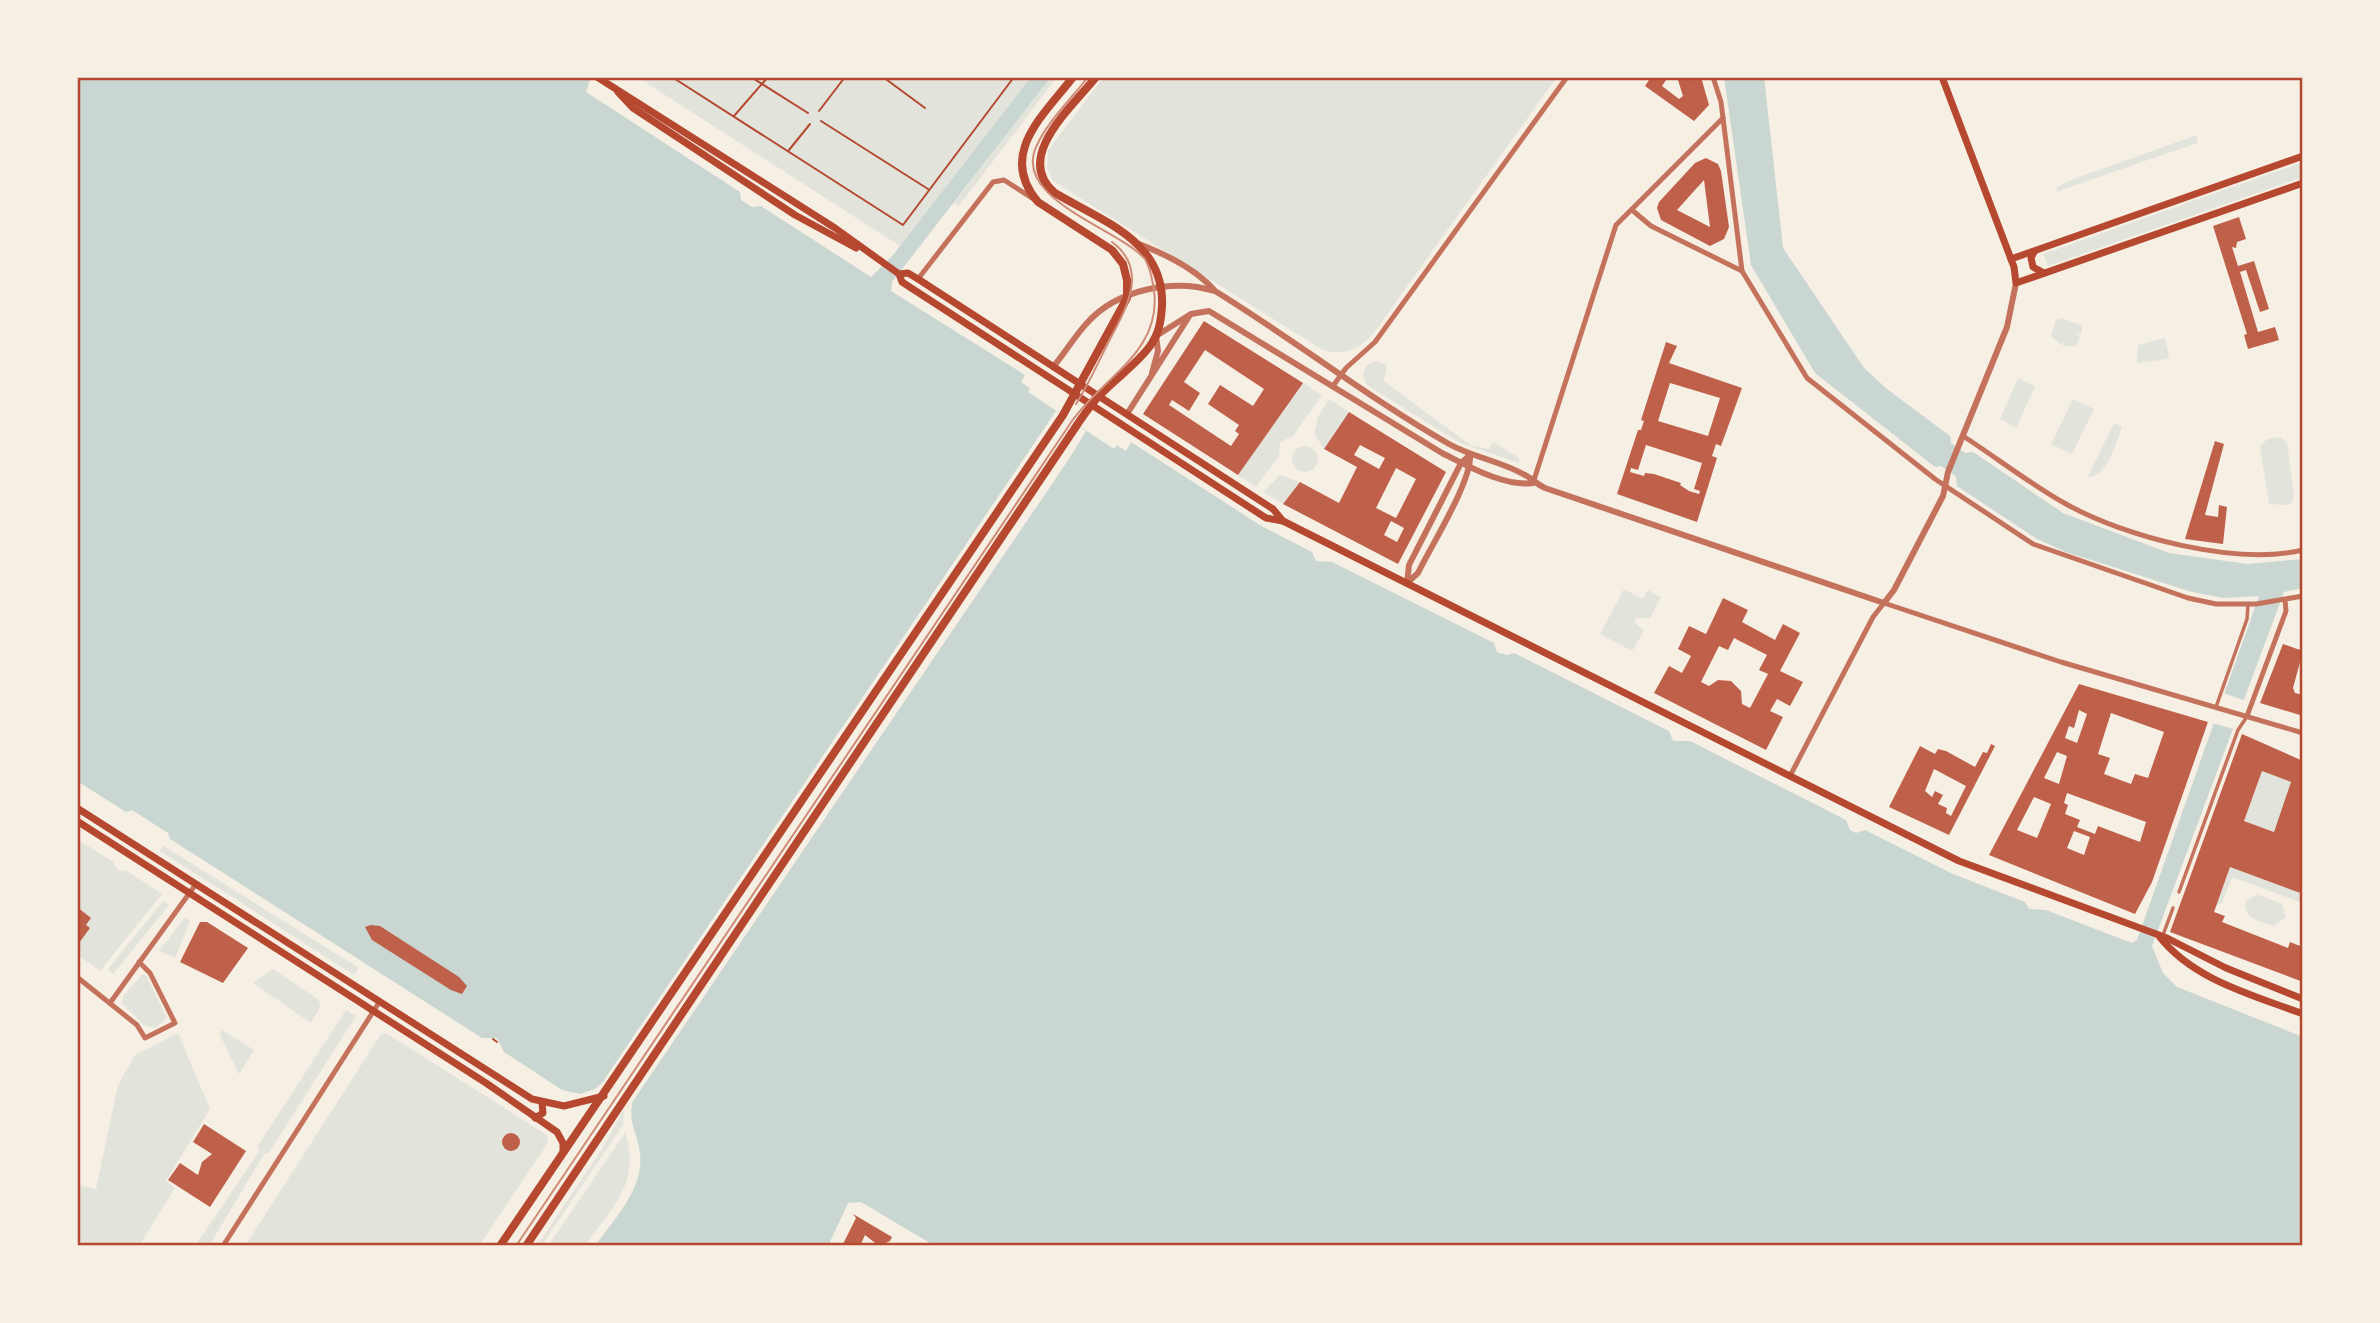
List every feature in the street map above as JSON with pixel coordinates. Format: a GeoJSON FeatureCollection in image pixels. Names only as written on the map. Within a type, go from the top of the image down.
{"type":"FeatureCollection","features":[{"type":"Feature","properties":{"kind":"main road"},"geometry":{"type":"LineString","coordinates":[[597,77],[637,99],[835,228],[899,274],[902,282],[1266,518],[1283,521],[1959,861],[2161,936],[2226,968],[2303,999]]}},
{"type":"Feature","properties":{"kind":"main road"},"geometry":{"type":"LineString","coordinates":[[500,1246],[611,1086],[1063,415],[1127,298],[1126,271],[1119,257],[1107,246],[1038,202],[1021,172],[1026,140],[1073,77]]}},
{"type":"Feature","properties":{"kind":"main road"},"geometry":{"type":"LineString","coordinates":[[526,1246],[1077,425],[1099,396],[1146,350],[1156,336],[1161,315],[1160,285],[1153,260],[1137,243],[1055,193],[1044,182],[1039,169],[1039,154],[1046,141],[1096,77]]}},
{"type":"Feature","properties":{"kind":"main road"},"geometry":{"type":"LineString","coordinates":[[1942,77],[2011,259],[2016,283],[2303,183]]}},
{"type":"Feature","properties":{"kind":"main road"},"geometry":{"type":"LineString","coordinates":[[2011,259],[2303,156]]}},
{"type":"Feature","properties":{"kind":"main road"},"geometry":{"type":"LineString","coordinates":[[2040,249],[2032,253],[2031,262],[2039,272],[2048,273]]}},
{"type":"Feature","properties":{"kind":"main road"},"geometry":{"type":"LineString","coordinates":[[899,274],[908,273],[918,279],[1273,509],[1283,521]]}},
{"type":"Feature","properties":{"kind":"main road"},"geometry":{"type":"LineString","coordinates":[[77,808],[542,1103],[570,1106],[604,1096]]}},
{"type":"Feature","properties":{"kind":"main road"},"geometry":{"type":"LineString","coordinates":[[77,821],[374,1011],[535,1118],[561,1136],[563,1153]]}},
{"type":"Feature","properties":{"kind":"main road"},"geometry":{"type":"LineString","coordinates":[[2161,936],[2194,967],[2222,983],[2303,1014]]}},
{"type":"Feature","properties":{"kind":"main road"},"geometry":{"type":"LineString","coordinates":[[535,1118],[543,1113],[542,1103]]}},
{"type":"Feature","properties":{"kind":"street"},"geometry":{"type":"LineString","coordinates":[[1333,386],[1375,342],[1567,77]]}},
{"type":"Feature","properties":{"kind":"street"},"geometry":{"type":"LineString","coordinates":[[1713,77],[1723,118],[1742,271],[1807,378],[1945,486],[2045,549],[2188,598],[2223,606],[2283,601],[2303,596]]}},
{"type":"Feature","properties":{"kind":"street"},"geometry":{"type":"LineString","coordinates":[[1533,483],[1616,225],[1723,118]]}},
{"type":"Feature","properties":{"kind":"street"},"geometry":{"type":"LineString","coordinates":[[918,279],[993,182],[1004,180],[1038,202]]}},
{"type":"Feature","properties":{"kind":"street"},"geometry":{"type":"LineString","coordinates":[[1632,210],[1651,226],[1742,271]]}},
{"type":"Feature","properties":{"kind":"street"},"geometry":{"type":"LineString","coordinates":[[1137,243],[1156,250],[1208,283],[1373,398],[1470,455],[1525,475],[1533,483],[2061,662],[2303,733]]}},
{"type":"Feature","properties":{"kind":"street"},"geometry":{"type":"LineString","coordinates":[[1790,776],[1873,617],[1894,590],[1945,486],[1948,472],[2011,314],[2016,283]]}},
{"type":"Feature","properties":{"kind":"street"},"geometry":{"type":"LineString","coordinates":[[1053,367],[1094,316],[1127,298],[1160,285],[1190,285],[1216,291]]}},
{"type":"Feature","properties":{"kind":"street"},"geometry":{"type":"LineString","coordinates":[[1152,373],[1158,351],[1156,336],[1191,314],[1209,311],[1461,463],[1521,485],[1533,483]]}},
{"type":"Feature","properties":{"kind":"street"},"geometry":{"type":"LineString","coordinates":[[1127,414],[1191,314]]}},
{"type":"Feature","properties":{"kind":"street"},"geometry":{"type":"LineString","coordinates":[[1963,436],[2067,505],[2168,543],[2245,554],[2303,550]]}},
{"type":"Feature","properties":{"kind":"street"},"geometry":{"type":"LineString","coordinates":[[1407,583],[1409,565],[1461,463],[1470,455]]}},
{"type":"Feature","properties":{"kind":"street"},"geometry":{"type":"LineString","coordinates":[[1407,583],[1418,573],[1471,467],[1470,455]]}},
{"type":"Feature","properties":{"kind":"street"},"geometry":{"type":"LineString","coordinates":[[2179,892],[2238,730],[2247,716],[2286,611],[2283,601]]}},
{"type":"Feature","properties":{"kind":"street"},"geometry":{"type":"LineString","coordinates":[[2217,707],[2246,619],[2248,605]]}},
{"type":"Feature","properties":{"kind":"street"},"geometry":{"type":"LineString","coordinates":[[110,1003],[196,884]]}},
{"type":"Feature","properties":{"kind":"street"},"geometry":{"type":"LineString","coordinates":[[2161,936],[2174,908]]}},
{"type":"Feature","properties":{"kind":"street"},"geometry":{"type":"LineString","coordinates":[[77,976],[137,1026],[145,1038],[175,1023],[150,973],[139,962]]}},
{"type":"Feature","properties":{"kind":"street"},"geometry":{"type":"LineString","coordinates":[[223,1246],[380,1001]]}},
{"type":"Feature","properties":{"kind":"path"},"geometry":{"type":"LineString","coordinates":[[672,77],[903,225],[1014,77]]}},
{"type":"Feature","properties":{"kind":"path"},"geometry":{"type":"LineString","coordinates":[[751,77],[808,113]]}},
{"type":"Feature","properties":{"kind":"path"},"geometry":{"type":"LineString","coordinates":[[734,116],[768,77]]}},
{"type":"Feature","properties":{"kind":"path"},"geometry":{"type":"LineString","coordinates":[[820,111],[845,77]]}},
{"type":"Feature","properties":{"kind":"path"},"geometry":{"type":"LineString","coordinates":[[883,77],[925,108]]}},
{"type":"Feature","properties":{"kind":"path"},"geometry":{"type":"LineString","coordinates":[[821,121],[929,190]]}},
{"type":"Feature","properties":{"kind":"path"},"geometry":{"type":"LineString","coordinates":[[788,151],[810,124]]}},
{"type":"Feature","properties":{"kind":"path"},"geometry":{"type":"LineString","coordinates":[[493,1039],[498,1042]]}},
{"type":"Feature","properties":{"kind":"shaded area"},"geometry":{"type":"Polygon","coordinates":[[[77,77],[591,77],[586,92],[740,192],[741,200],[752,207],[761,206],[871,277],[893,255],[1031,77],[1051,77],[892,282],[891,291],[1025,375],[1021,382],[1030,388],[1028,392],[1114,449],[1117,445],[1126,451],[1131,442],[1263,527],[1312,552],[1316,561],[1332,562],[1494,643],[1497,652],[1507,655],[1514,653],[1669,731],[1673,741],[1690,741],[1846,820],[1850,830],[1856,833],[1865,830],[1953,874],[2025,902],[2029,909],[2046,910],[2132,943],[2137,940],[2259,596],[2223,598],[2192,592],[2066,552],[2037,539],[1957,486],[1956,476],[1941,466],[1935,467],[1815,373],[1751,265],[1724,77],[1764,77],[1783,248],[1864,368],[1887,389],[1950,436],[1951,443],[1965,453],[1973,452],[2063,513],[2169,553],[2248,564],[2303,559],[2303,588],[2284,592],[2152,946],[2163,973],[2177,987],[2303,1037],[2303,1246],[935,1246],[861,1202],[848,1203],[828,1246],[595,1246],[626,1203],[637,1179],[640,1154],[632,1122],[633,1100],[604,1081],[595,1089],[580,1094],[562,1090],[504,1052],[497,1038],[482,1038],[170,839],[168,833],[132,810],[126,812],[77,781],[77,77]]]}},
{"type":"Feature","properties":{"kind":"shaded area"},"geometry":{"type":"Polygon","coordinates":[[[637,77],[1031,77],[900,246],[637,77]]]}},
{"type":"Feature","properties":{"kind":"shaded area"},"geometry":{"type":"Polygon","coordinates":[[[1051,77],[1057,77],[959,206],[954,203],[1051,77]]]}},
{"type":"Feature","properties":{"kind":"shaded area"},"geometry":{"type":"Polygon","coordinates":[[[1104,77],[1557,77],[1373,334],[1356,348],[1336,352],[1321,349],[1053,181],[1047,167],[1048,150],[1104,77]]]}},
{"type":"Feature","properties":{"kind":"shaded area"},"geometry":{"type":"Polygon","coordinates":[[[2197,135],[2197,143],[2058,191],[2056,188],[2071,180],[2197,135]]]}},
{"type":"Feature","properties":{"kind":"shaded area"},"geometry":{"type":"Polygon","coordinates":[[[2303,162],[2303,177],[2048,266],[2043,254],[2303,162]]]}},
{"type":"Feature","properties":{"kind":"shaded area"},"geometry":{"type":"Polygon","coordinates":[[[2061,318],[2081,325],[2076,346],[2063,346],[2063,340],[2061,345],[2051,336],[2056,320],[2061,318]]]}},
{"type":"Feature","properties":{"kind":"shaded area"},"geometry":{"type":"Polygon","coordinates":[[[2165,338],[2169,356],[2167,359],[2137,363],[2138,345],[2165,338]]]}},
{"type":"Feature","properties":{"kind":"shaded area"},"geometry":{"type":"Polygon","coordinates":[[[1377,361],[1387,365],[1384,381],[1470,445],[1489,449],[1493,442],[1519,458],[1519,463],[1460,443],[1370,387],[1364,380],[1365,368],[1377,361]]]}},
{"type":"Feature","properties":{"kind":"shaded area"},"geometry":{"type":"Polygon","coordinates":[[[2018,378],[2035,386],[2016,428],[2000,419],[2018,378]]]}},
{"type":"Feature","properties":{"kind":"shaded area"},"geometry":{"type":"Polygon","coordinates":[[[1303,383],[1322,395],[1293,436],[1280,442],[1279,456],[1256,487],[1238,475],[1303,383]]]}},
{"type":"Feature","properties":{"kind":"shaded area"},"geometry":{"type":"Polygon","coordinates":[[[1329,399],[1349,412],[1324,449],[1314,433],[1318,417],[1329,399]]]}},
{"type":"Feature","properties":{"kind":"shaded area"},"geometry":{"type":"Polygon","coordinates":[[[2073,399],[2094,409],[2072,454],[2051,444],[2073,399]]]}},
{"type":"Feature","properties":{"kind":"shaded area"},"geometry":{"type":"Polygon","coordinates":[[[2114,423],[2122,427],[2110,458],[2101,471],[2087,478],[2114,423]]]}},
{"type":"Feature","properties":{"kind":"shaded area"},"geometry":{"type":"Polygon","coordinates":[[[2280,437],[2287,442],[2294,495],[2292,502],[2287,505],[2269,504],[2260,447],[2267,439],[2280,437]]]}},
{"type":"Feature","properties":{"kind":"shaded area"},"geometry":{"type":"Polygon","coordinates":[[[1305,446],[1314,450],[1318,459],[1314,468],[1305,472],[1296,468],[1292,459],[1296,450],[1305,446]]]}},
{"type":"Feature","properties":{"kind":"shaded area"},"geometry":{"type":"Polygon","coordinates":[[[1280,475],[1300,482],[1283,504],[1263,492],[1280,475]]]}},
{"type":"Feature","properties":{"kind":"shaded area"},"geometry":{"type":"Polygon","coordinates":[[[1624,589],[1643,599],[1648,590],[1661,597],[1650,618],[1635,618],[1635,623],[1644,631],[1632,651],[1600,634],[1624,589]]]}},
{"type":"Feature","properties":{"kind":"shaded area"},"geometry":{"type":"Polygon","coordinates":[[[2262,771],[2291,782],[2274,832],[2244,821],[2262,771]]]}},
{"type":"Feature","properties":{"kind":"shaded area"},"geometry":{"type":"Polygon","coordinates":[[[80,841],[113,862],[118,870],[127,871],[162,894],[100,971],[77,954],[77,845],[80,841]]]}},
{"type":"Feature","properties":{"kind":"shaded area"},"geometry":{"type":"Polygon","coordinates":[[[162,845],[359,968],[354,975],[160,851],[162,845]]]}},
{"type":"Feature","properties":{"kind":"shaded area"},"geometry":{"type":"Polygon","coordinates":[[[2230,867],[2303,894],[2302,903],[2232,877],[2222,903],[2216,906],[2230,867]]]}},
{"type":"Feature","properties":{"kind":"shaded area"},"geometry":{"type":"Polygon","coordinates":[[[2257,894],[2282,904],[2286,917],[2274,926],[2250,916],[2245,902],[2257,894]]]}},
{"type":"Feature","properties":{"kind":"shaded area"},"geometry":{"type":"Polygon","coordinates":[[[163,901],[169,905],[113,974],[108,969],[163,901]]]}},
{"type":"Feature","properties":{"kind":"shaded area"},"geometry":{"type":"Polygon","coordinates":[[[185,917],[190,921],[175,958],[159,951],[185,917]]]}},
{"type":"Feature","properties":{"kind":"shaded area"},"geometry":{"type":"Polygon","coordinates":[[[273,969],[318,999],[321,1006],[311,1023],[253,983],[273,969]]]}},
{"type":"Feature","properties":{"kind":"shaded area"},"geometry":{"type":"Polygon","coordinates":[[[143,974],[167,1018],[155,1028],[144,1025],[122,1003],[123,996],[143,974]]]}},
{"type":"Feature","properties":{"kind":"shaded area"},"geometry":{"type":"Polygon","coordinates":[[[346,1010],[356,1016],[268,1154],[265,1153],[209,1246],[195,1246],[260,1150],[257,1147],[346,1010]]]}},
{"type":"Feature","properties":{"kind":"shaded area"},"geometry":{"type":"Polygon","coordinates":[[[222,1030],[254,1050],[239,1074],[220,1035],[222,1030]]]}},
{"type":"Feature","properties":{"kind":"shaded area"},"geometry":{"type":"Polygon","coordinates":[[[178,1033],[210,1109],[166,1181],[175,1188],[139,1246],[86,1246],[77,1240],[77,1185],[96,1189],[118,1085],[135,1055],[178,1033]]]}},
{"type":"Feature","properties":{"kind":"shaded area"},"geometry":{"type":"Polygon","coordinates":[[[386,1033],[547,1135],[548,1143],[479,1246],[245,1246],[381,1034],[386,1033]]]}},
{"type":"Feature","properties":{"kind":"shaded area"},"geometry":{"type":"Polygon","coordinates":[[[624,1109],[623,1125],[541,1246],[537,1246],[602,1149],[624,1109]]]}},
{"type":"Feature","properties":{"kind":"shaded area"},"geometry":{"type":"Polygon","coordinates":[[[625,1133],[630,1166],[622,1193],[614,1206],[585,1246],[548,1246],[625,1133]]]}},
{"type":"Feature","properties":{"kind":"pier"},"geometry":{"type":"Polygon","coordinates":[[[1056,411],[1086,431],[1069,459],[633,1101],[604,1080],[1056,411]]]}},
{"type":"Feature","properties":{"kind":"pier"},"geometry":{"type":"Polygon","coordinates":[[[2223,693],[2244,700],[2234,729],[2212,723],[2223,693]]]}},
{"type":"Feature","properties":{"kind":"building"},"geometry":{"type":"Polygon","coordinates":[[[1645,77],[1668,77],[1662,86],[1679,99],[1683,96],[1677,77],[1701,77],[1709,105],[1694,121],[1645,86],[1649,80],[1645,77]]]}},
{"type":"Feature","properties":{"kind":"building"},"geometry":{"type":"Polygon","coordinates":[[[1706,158],[1718,164],[1721,171],[1729,227],[1724,239],[1710,246],[1661,220],[1657,208],[1659,202],[1695,163],[1706,158]],[[1704,180],[1677,210],[1710,227],[1704,180]]]}},
{"type":"Feature","properties":{"kind":"building"},"geometry":{"type":"Polygon","coordinates":[[[2239,217],[2246,239],[2237,242],[2236,248],[2232,247],[2238,266],[2254,261],[2269,309],[2260,312],[2246,270],[2240,272],[2258,332],[2275,327],[2279,340],[2248,349],[2244,335],[2247,334],[2213,226],[2239,217]]]}},
{"type":"Feature","properties":{"kind":"building"},"geometry":{"type":"Polygon","coordinates":[[[1204,321],[1303,383],[1238,475],[1143,414],[1204,321]],[[1205,350],[1184,382],[1200,393],[1189,411],[1172,400],[1169,405],[1231,446],[1239,434],[1235,431],[1239,425],[1208,404],[1220,385],[1253,406],[1264,389],[1205,350]]]}},
{"type":"Feature","properties":{"kind":"building"},"geometry":{"type":"Polygon","coordinates":[[[1666,342],[1677,346],[1669,363],[1742,388],[1721,446],[1716,444],[1712,456],[1717,458],[1697,522],[1617,494],[1638,430],[1641,430],[1644,421],[1641,420],[1666,342]],[[1670,383],[1658,421],[1708,436],[1720,398],[1670,383]],[[1646,445],[1638,470],[1631,468],[1630,472],[1644,476],[1645,473],[1654,474],[1681,483],[1680,485],[1689,491],[1699,494],[1700,491],[1694,489],[1702,463],[1646,445]]]}},
{"type":"Feature","properties":{"kind":"building"},"geometry":{"type":"Polygon","coordinates":[[[1349,412],[1446,472],[1398,564],[1283,504],[1300,482],[1339,503],[1357,467],[1324,449],[1349,412]],[[1360,445],[1354,455],[1379,469],[1385,458],[1360,445]],[[1396,468],[1376,508],[1396,518],[1416,479],[1396,468]],[[1391,521],[1384,535],[1397,542],[1404,528],[1391,521]]]}},
{"type":"Feature","properties":{"kind":"building"},"geometry":{"type":"Polygon","coordinates":[[[2215,441],[2224,444],[2205,515],[2218,517],[2219,505],[2227,507],[2223,544],[2185,539],[2215,441]]]}},
{"type":"Feature","properties":{"kind":"building"},"geometry":{"type":"Polygon","coordinates":[[[1723,598],[1748,610],[1742,622],[1775,640],[1783,624],[1800,633],[1780,671],[1803,682],[1790,706],[1777,699],[1770,711],[1783,717],[1766,750],[1654,693],[1669,666],[1682,673],[1691,656],[1678,649],[1689,626],[1706,634],[1723,598]],[[1734,638],[1728,650],[1719,646],[1701,682],[1709,686],[1718,680],[1731,681],[1741,691],[1742,704],[1750,708],[1768,674],[1759,670],[1767,655],[1734,638]]]}},
{"type":"Feature","properties":{"kind":"building"},"geometry":{"type":"Polygon","coordinates":[[[2283,644],[2303,651],[2293,688],[2295,693],[2303,695],[2303,716],[2260,703],[2283,644]]]}},
{"type":"Feature","properties":{"kind":"building"},"geometry":{"type":"Polygon","coordinates":[[[2079,684],[2208,722],[2152,882],[2135,914],[1989,855],[2079,684]],[[2079,710],[2074,728],[2069,726],[2065,738],[2077,743],[2087,714],[2079,710]],[[2111,713],[2098,754],[2110,758],[2104,774],[2131,784],[2135,774],[2148,778],[2164,732],[2111,713]],[[2057,752],[2044,778],[2059,784],[2067,756],[2057,752]],[[2067,793],[2064,803],[2068,805],[2065,814],[2080,820],[2077,827],[2095,834],[2098,826],[2140,842],[2146,822],[2067,793]],[[2034,797],[2017,830],[2037,838],[2051,804],[2034,797]],[[2074,831],[2067,848],[2084,855],[2090,837],[2074,831]]]}},
{"type":"Feature","properties":{"kind":"building"},"geometry":{"type":"Polygon","coordinates":[[[2242,734],[2303,761],[2303,894],[2230,867],[2214,912],[2225,916],[2222,922],[2288,948],[2290,942],[2300,946],[2303,939],[2303,982],[2170,932],[2242,734]],[[2262,771],[2244,821],[2274,832],[2291,782],[2262,771]]]}},
{"type":"Feature","properties":{"kind":"building"},"geometry":{"type":"Polygon","coordinates":[[[1991,744],[1995,746],[1949,835],[1889,807],[1920,746],[1935,754],[1938,749],[1946,751],[1975,767],[1983,752],[1987,753],[1991,744]],[[1934,769],[1925,791],[1932,797],[1935,791],[1943,795],[1938,804],[1947,808],[1946,813],[1951,816],[1966,786],[1934,769]]]}},
{"type":"Feature","properties":{"kind":"building"},"geometry":{"type":"Polygon","coordinates":[[[77,907],[91,918],[86,925],[90,928],[79,943],[77,907]]]}},
{"type":"Feature","properties":{"kind":"building"},"geometry":{"type":"Polygon","coordinates":[[[200,922],[207,922],[248,948],[223,983],[180,962],[200,922]]]}},
{"type":"Feature","properties":{"kind":"building"},"geometry":{"type":"Polygon","coordinates":[[[380,926],[459,977],[467,986],[462,994],[451,990],[372,940],[365,927],[380,926]]]}},
{"type":"Feature","properties":{"kind":"building"},"geometry":{"type":"Polygon","coordinates":[[[204,1124],[246,1151],[210,1207],[168,1180],[180,1163],[198,1175],[202,1162],[212,1154],[193,1142],[204,1124]]]}},
{"type":"Feature","properties":{"kind":"building"},"geometry":{"type":"Polygon","coordinates":[[[511,1133],[517,1136],[520,1142],[517,1148],[511,1151],[505,1148],[502,1142],[505,1136],[511,1133]]]}},
{"type":"Feature","properties":{"kind":"building"},"geometry":{"type":"Polygon","coordinates":[[[853,1214],[892,1237],[890,1241],[879,1246],[865,1235],[860,1246],[842,1246],[856,1218],[853,1214]]]}},
{"type":"Feature","properties":{"kind":"tram line"},"geometry":{"type":"LineString","coordinates":[[516,1246],[1072,421],[1128,362],[1149,330],[1154,312],[1154,290],[1145,259],[1132,247],[1052,197],[1039,181],[1033,164],[1042,136],[1088,77]]}},
{"type":"Feature","properties":{"kind":"tram line"},"geometry":{"type":"LineString","coordinates":[[1076,404],[1120,319],[1130,292],[1130,266],[1124,253],[1112,242]]}}]}
